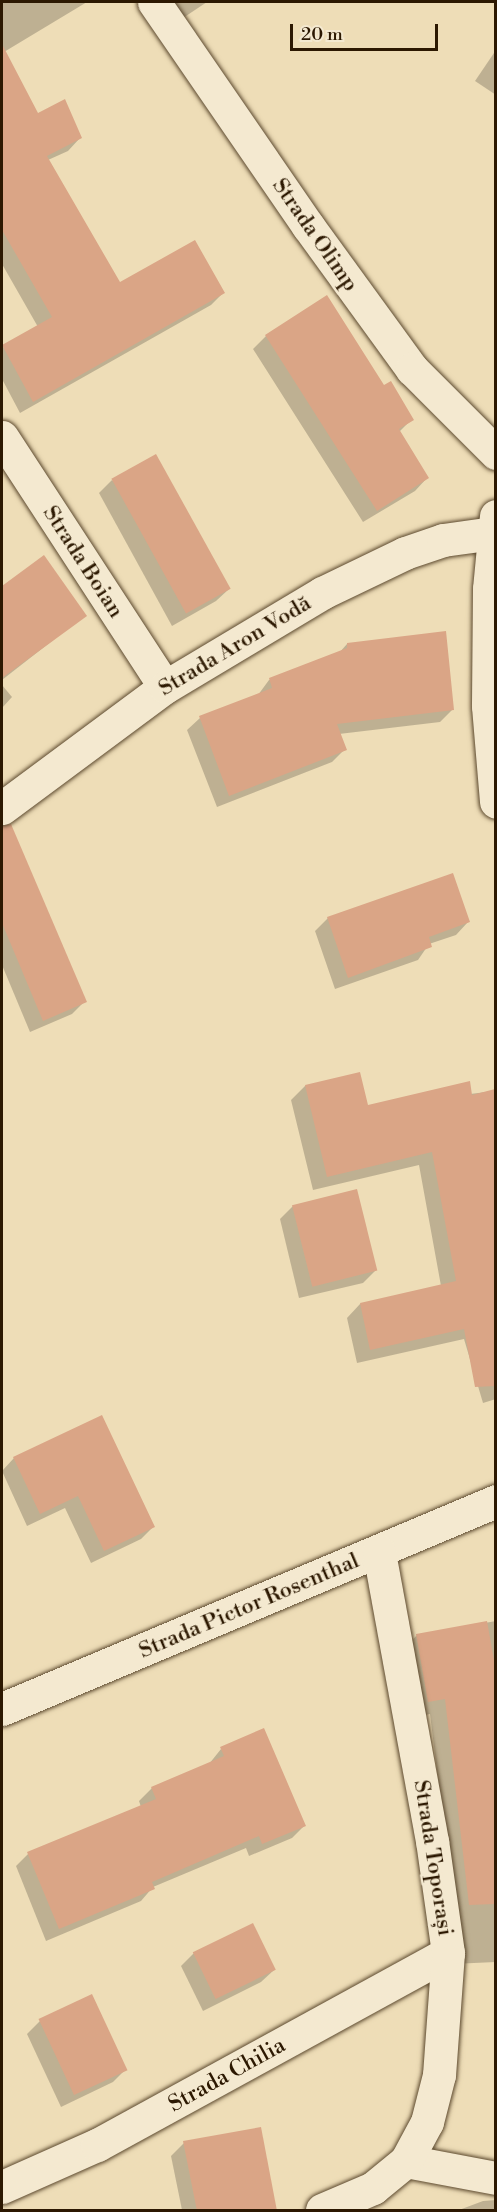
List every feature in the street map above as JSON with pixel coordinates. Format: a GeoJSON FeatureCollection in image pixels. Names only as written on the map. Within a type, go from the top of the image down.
{"type":"FeatureCollection","features":[{"type":"Feature","properties":{"kind":"street","name":"Strada Olimp"},"geometry":{"type":"LineString","coordinates":[[154,2],[308,226],[411,369],[495,453]]}},
{"type":"Feature","properties":{"kind":"street","name":"Strada Boian"},"geometry":{"type":"LineString","coordinates":[[2,436],[165,687]]}},
{"type":"Feature","properties":{"kind":"street","name":"Strada Aron Vodă"},"geometry":{"type":"LineString","coordinates":[[2,808],[165,687],[365,571],[444,540],[494,525]]}},
{"type":"Feature","properties":{"kind":"street"},"geometry":{"type":"LineString","coordinates":[[494,525],[488,706],[495,802]]}},
{"type":"Feature","properties":{"kind":"street","name":"Strada Pictor Rosenthal"},"geometry":{"type":"LineString","coordinates":[[2,1709],[495,1501]]}},
{"type":"Feature","properties":{"kind":"street","name":"Strada Toporași"},"geometry":{"type":"LineString","coordinates":[[322,2211],[373,2188],[406,2161],[427,2122],[439,2075],[447,1953],[432,1841],[379,1551]]}},
{"type":"Feature","properties":{"kind":"street","name":"Strada Chilia"},"geometry":{"type":"LineString","coordinates":[[2,2187],[97,2145],[447,1953]]}},
{"type":"Feature","properties":{"kind":"street"},"geometry":{"type":"LineString","coordinates":[[406,2161],[495,2178]]}},
{"type":"Feature","properties":{"kind":"building"},"geometry":{"type":"Polygon","coordinates":[[[2,44],[38,113],[65,99],[82,138],[47,156],[120,282],[195,240],[225,293],[33,402],[2,345],[52,317],[2,230],[2,44]]]}},
{"type":"Feature","properties":{"kind":"building"},"geometry":{"type":"Polygon","coordinates":[[[327,295],[384,385],[391,381],[414,420],[399,429],[429,478],[377,511],[265,335],[327,295]]]}},
{"type":"Feature","properties":{"kind":"building"},"geometry":{"type":"Polygon","coordinates":[[[156,454],[231,589],[186,613],[111,479],[156,454]]]}},
{"type":"Feature","properties":{"kind":"building"},"geometry":{"type":"Polygon","coordinates":[[[44,555],[87,616],[2,678],[2,586],[44,555]]]}},
{"type":"Feature","properties":{"kind":"building"},"geometry":{"type":"Polygon","coordinates":[[[446,631],[454,710],[337,724],[347,750],[229,796],[199,716],[272,688],[269,678],[347,648],[347,643],[446,631]]]}},
{"type":"Feature","properties":{"kind":"building"},"geometry":{"type":"Polygon","coordinates":[[[11,824],[87,1002],[43,1021],[2,923],[2,826],[11,824]]]}},
{"type":"Feature","properties":{"kind":"building"},"geometry":{"type":"Polygon","coordinates":[[[453,873],[470,922],[429,937],[432,947],[348,978],[327,917],[453,873]]]}},
{"type":"Feature","properties":{"kind":"building"},"geometry":{"type":"Polygon","coordinates":[[[360,1072],[368,1105],[470,1081],[472,1095],[495,1089],[495,1386],[475,1387],[464,1329],[370,1350],[360,1303],[456,1281],[432,1152],[327,1177],[305,1085],[360,1072]]]}},
{"type":"Feature","properties":{"kind":"building"},"geometry":{"type":"Polygon","coordinates":[[[357,1189],[377,1271],[312,1287],[292,1205],[357,1189]]]}},
{"type":"Feature","properties":{"kind":"building"},"geometry":{"type":"Polygon","coordinates":[[[102,1415],[155,1527],[104,1551],[78,1496],[40,1514],[13,1457],[102,1415]]]}},
{"type":"Feature","properties":{"kind":"building"},"geometry":{"type":"Polygon","coordinates":[[[487,1621],[495,1666],[495,1904],[469,1905],[445,1699],[428,1702],[416,1634],[487,1621]]]}},
{"type":"Feature","properties":{"kind":"building"},"geometry":{"type":"Polygon","coordinates":[[[264,1728],[306,1826],[262,1844],[259,1836],[152,1882],[155,1889],[59,1929],[27,1852],[156,1799],[151,1787],[224,1756],[220,1747],[264,1728]]]}},
{"type":"Feature","properties":{"kind":"building"},"geometry":{"type":"Polygon","coordinates":[[[253,1923],[276,1970],[216,1999],[193,1952],[253,1923]]]}},
{"type":"Feature","properties":{"kind":"building"},"geometry":{"type":"Polygon","coordinates":[[[92,1994],[127,2070],[74,2095],[39,2019],[92,1994]]]}},
{"type":"Feature","properties":{"kind":"building"},"geometry":{"type":"Polygon","coordinates":[[[261,2127],[277,2211],[197,2211],[183,2141],[261,2127]]]}}]}
